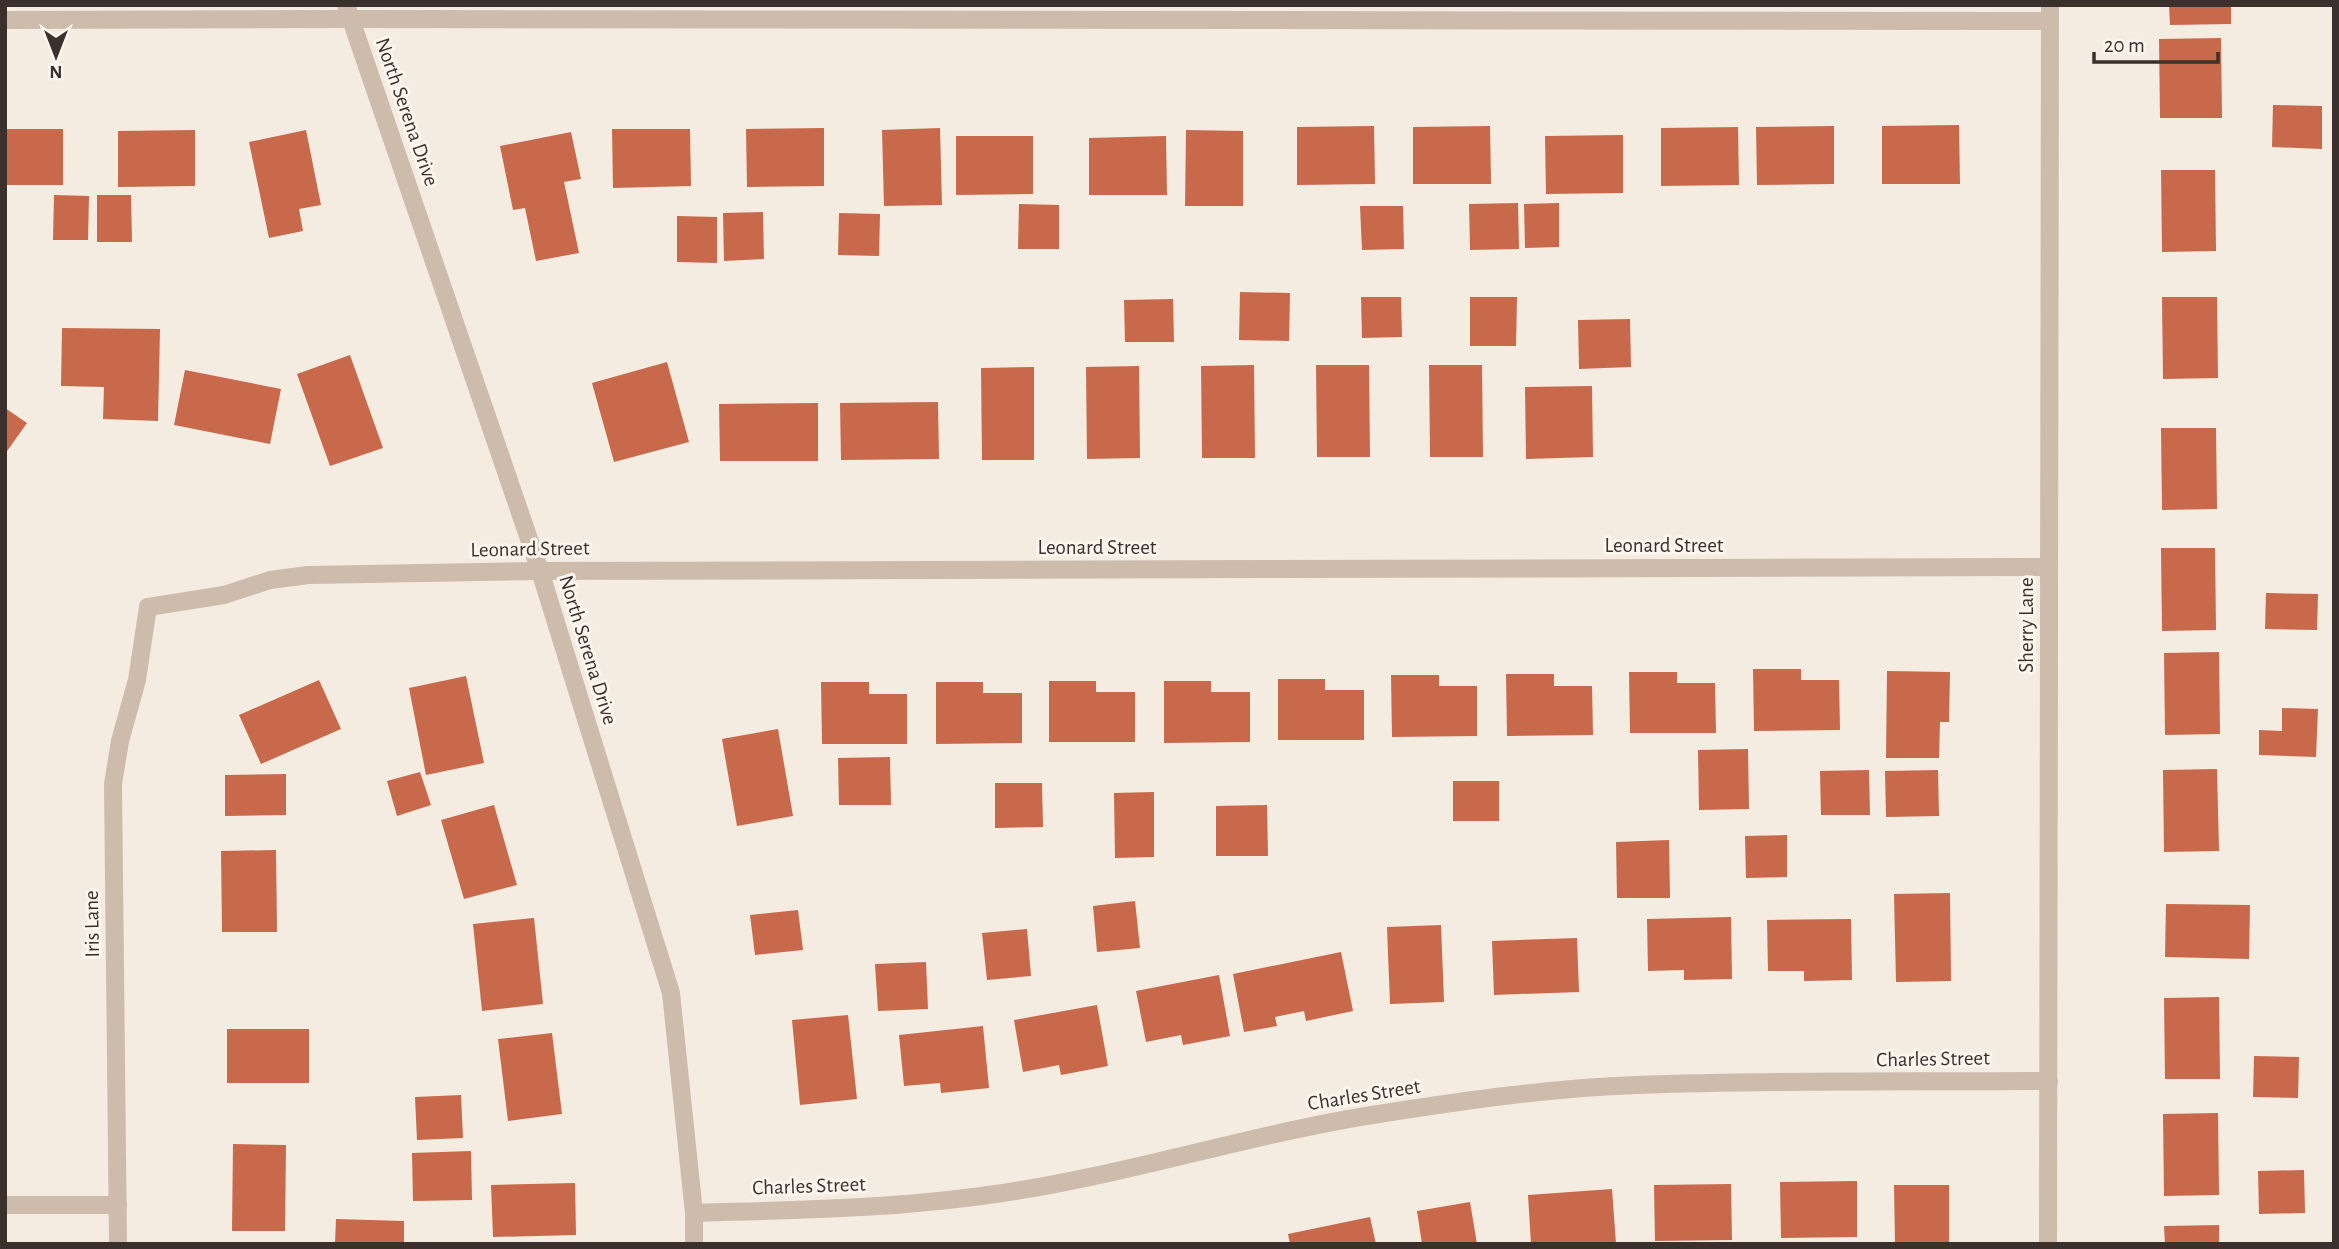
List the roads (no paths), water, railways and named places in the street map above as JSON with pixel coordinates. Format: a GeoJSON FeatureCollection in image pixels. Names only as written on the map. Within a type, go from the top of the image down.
{"type":"FeatureCollection","features":[{"type":"Feature","properties":{"kind":"street"},"geometry":{"type":"LineString","coordinates":[[5,20],[349,12],[2050,13]]}},
{"type":"Feature","properties":{"kind":"street","name":"North Serena Drive"},"geometry":{"type":"LineString","coordinates":[[349,12],[540,571],[671,993],[694,1213],[694,1244]]}},
{"type":"Feature","properties":{"kind":"street","name":"Sherry Lane"},"geometry":{"type":"LineString","coordinates":[[2048,1244],[2050,13]]}},
{"type":"Feature","properties":{"kind":"street","name":"Leonard Street"},"geometry":{"type":"LineString","coordinates":[[148,607],[224,595],[270,580],[308,575],[540,571],[2049,567]]}},
{"type":"Feature","properties":{"kind":"street","name":"Iris Lane"},"geometry":{"type":"LineString","coordinates":[[118,1244],[113,784],[120,741],[137,680],[148,607]]}},
{"type":"Feature","properties":{"kind":"street","name":"Charles Street"},"geometry":{"type":"LineString","coordinates":[[694,1213],[888,1207],[990,1195],[1097,1177],[1258,1136],[1346,1120],[1546,1091],[1636,1085],[2049,1081]]}},
{"type":"Feature","properties":{"kind":"street"},"geometry":{"type":"LineString","coordinates":[[5,1205],[118,1205]]}}]}
